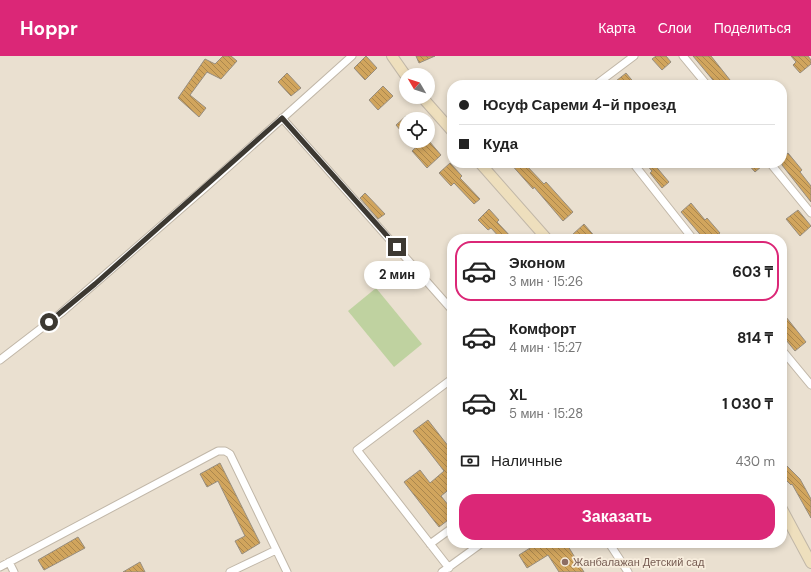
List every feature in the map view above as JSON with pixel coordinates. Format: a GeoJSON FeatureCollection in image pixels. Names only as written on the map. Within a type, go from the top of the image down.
{"type":"FeatureCollection","features":[{"type":"Feature","properties":{"kind":"main road"},"geometry":{"type":"LineString","coordinates":[[392,56],[400,68]]}},
{"type":"Feature","properties":{"kind":"main road"},"geometry":{"type":"LineString","coordinates":[[428,104],[447,126]]}},
{"type":"Feature","properties":{"kind":"main road"},"geometry":{"type":"LineString","coordinates":[[484,168],[543,234]]}},
{"type":"Feature","properties":{"kind":"main road"},"geometry":{"type":"LineString","coordinates":[[787,518],[811,563]]}},
{"type":"Feature","properties":{"kind":"street"},"geometry":{"type":"LineString","coordinates":[[0,360],[61,313],[352,56]]}},
{"type":"Feature","properties":{"kind":"street"},"geometry":{"type":"LineString","coordinates":[[603,80],[634,56]]}},
{"type":"Feature","properties":{"kind":"street"},"geometry":{"type":"LineString","coordinates":[[683,56],[703,80]]}},
{"type":"Feature","properties":{"kind":"street"},"geometry":{"type":"LineString","coordinates":[[282,118],[447,304]]}},
{"type":"Feature","properties":{"kind":"street"},"geometry":{"type":"LineString","coordinates":[[637,168],[690,234]]}},
{"type":"Feature","properties":{"kind":"street"},"geometry":{"type":"LineString","coordinates":[[774,168],[811,213]]}},
{"type":"Feature","properties":{"kind":"street"},"geometry":{"type":"LineString","coordinates":[[787,356],[811,385]]}},
{"type":"Feature","properties":{"kind":"street"},"geometry":{"type":"LineString","coordinates":[[447,382],[357,450],[430,544],[446,570],[475,548]]}},
{"type":"Feature","properties":{"kind":"street"},"geometry":{"type":"LineString","coordinates":[[0,567],[218,451],[225,451],[230,454],[287,572]]}},
{"type":"Feature","properties":{"kind":"street"},"geometry":{"type":"LineString","coordinates":[[430,544],[447,532]]}},
{"type":"Feature","properties":{"kind":"street"},"geometry":{"type":"LineString","coordinates":[[612,548],[628,572]]}},
{"type":"Feature","properties":{"kind":"street"},"geometry":{"type":"LineString","coordinates":[[230,572],[276,550]]}},
{"type":"Feature","properties":{"kind":"street"},"geometry":{"type":"LineString","coordinates":[[9,562],[14,572]]}},
{"type":"Feature","properties":{"kind":"green space"},"geometry":{"type":"Polygon","coordinates":[[[376,288],[422,344],[394,367],[348,311],[376,288]]]}},
{"type":"Feature","properties":{"kind":"building"},"geometry":{"type":"Polygon","coordinates":[[[223,56],[231,56],[237,61],[221,79],[207,72],[190,95],[206,108],[199,117],[178,98],[205,59],[215,64],[223,56]]]}},
{"type":"Feature","properties":{"kind":"building"},"geometry":{"type":"Polygon","coordinates":[[[366,56],[377,68],[365,80],[354,68],[366,56]]]}},
{"type":"Feature","properties":{"kind":"building"},"geometry":{"type":"Polygon","coordinates":[[[416,56],[435,56],[419,63],[416,56]]]}},
{"type":"Feature","properties":{"kind":"building"},"geometry":{"type":"Polygon","coordinates":[[[656,56],[666,56],[671,62],[662,70],[652,59],[656,56]]]}},
{"type":"Feature","properties":{"kind":"building"},"geometry":{"type":"Polygon","coordinates":[[[693,56],[711,56],[730,80],[713,80],[693,56]]]}},
{"type":"Feature","properties":{"kind":"building"},"geometry":{"type":"Polygon","coordinates":[[[791,56],[808,56],[811,60],[811,64],[800,73],[793,65],[796,62],[791,56]]]}},
{"type":"Feature","properties":{"kind":"building"},"geometry":{"type":"Polygon","coordinates":[[[287,73],[301,88],[291,96],[278,82],[287,73]]]}},
{"type":"Feature","properties":{"kind":"building"},"geometry":{"type":"Polygon","coordinates":[[[626,73],[632,80],[617,80],[626,73]]]}},
{"type":"Feature","properties":{"kind":"building"},"geometry":{"type":"Polygon","coordinates":[[[383,86],[393,96],[378,110],[369,100],[383,86]]]}},
{"type":"Feature","properties":{"kind":"building"},"geometry":{"type":"Polygon","coordinates":[[[415,148],[435,148],[441,155],[427,168],[412,151],[415,148]]]}},
{"type":"Feature","properties":{"kind":"building"},"geometry":{"type":"Polygon","coordinates":[[[788,153],[802,170],[800,172],[811,186],[811,202],[784,168],[787,168],[788,153]]]}},
{"type":"Feature","properties":{"kind":"building"},"geometry":{"type":"Polygon","coordinates":[[[447,166],[447,168],[455,168],[462,176],[460,178],[480,199],[474,204],[454,183],[451,186],[439,173],[447,166]]]}},
{"type":"Feature","properties":{"kind":"building"},"geometry":{"type":"Polygon","coordinates":[[[514,168],[529,168],[544,184],[546,182],[573,212],[563,221],[534,187],[533,189],[514,168]]]}},
{"type":"Feature","properties":{"kind":"building"},"geometry":{"type":"Polygon","coordinates":[[[649,168],[657,168],[669,182],[662,188],[650,173],[652,171],[649,168]]]}},
{"type":"Feature","properties":{"kind":"building"},"geometry":{"type":"Polygon","coordinates":[[[751,168],[760,168],[755,172],[751,168]]]}},
{"type":"Feature","properties":{"kind":"building"},"geometry":{"type":"Polygon","coordinates":[[[365,193],[385,214],[378,219],[360,198],[365,193]]]}},
{"type":"Feature","properties":{"kind":"building"},"geometry":{"type":"Polygon","coordinates":[[[691,203],[705,220],[707,218],[720,233],[700,234],[681,212],[691,203]]]}},
{"type":"Feature","properties":{"kind":"building"},"geometry":{"type":"Polygon","coordinates":[[[489,209],[499,220],[497,222],[508,234],[496,234],[491,228],[488,230],[478,220],[489,209]]]}},
{"type":"Feature","properties":{"kind":"building"},"geometry":{"type":"Polygon","coordinates":[[[798,210],[811,226],[800,236],[786,219],[798,210]]]}},
{"type":"Feature","properties":{"kind":"building"},"geometry":{"type":"Polygon","coordinates":[[[584,224],[593,234],[573,234],[584,224]]]}},
{"type":"Feature","properties":{"kind":"building"},"geometry":{"type":"Polygon","coordinates":[[[787,318],[806,342],[795,351],[787,341],[787,318]]]}},
{"type":"Feature","properties":{"kind":"building"},"geometry":{"type":"Polygon","coordinates":[[[428,420],[447,445],[447,491],[441,496],[447,504],[447,521],[439,527],[404,482],[420,470],[430,483],[444,471],[413,431],[428,420]]]}},
{"type":"Feature","properties":{"kind":"building"},"geometry":{"type":"Polygon","coordinates":[[[220,463],[260,543],[242,554],[235,541],[245,536],[218,481],[207,487],[200,474],[220,463]]]}},
{"type":"Feature","properties":{"kind":"building"},"geometry":{"type":"Polygon","coordinates":[[[787,466],[800,479],[811,499],[811,518],[792,484],[791,485],[787,481],[787,466]]]}},
{"type":"Feature","properties":{"kind":"building"},"geometry":{"type":"Polygon","coordinates":[[[78,537],[85,548],[44,570],[38,560],[78,537]]]}},
{"type":"Feature","properties":{"kind":"building","name":"Жанбалажан Детский сад"},"geometry":{"type":"Polygon","coordinates":[[[530,548],[569,548],[584,572],[559,572],[548,555],[527,568],[519,555],[530,548]]]}},
{"type":"Feature","properties":{"kind":"building"},"geometry":{"type":"Polygon","coordinates":[[[140,562],[145,572],[123,572],[140,562]]]}},
{"type":"Feature","properties":{"kind":"place","name":"Жанбалажан Детский сад"},"geometry":{"type":"Point","coordinates":[565,562]}},
{"type":"Feature","properties":{"kind":"route"},"geometry":{"type":"LineString","coordinates":[[49,322],[95,284],[207,186],[282,118],[397,247]]}}]}
